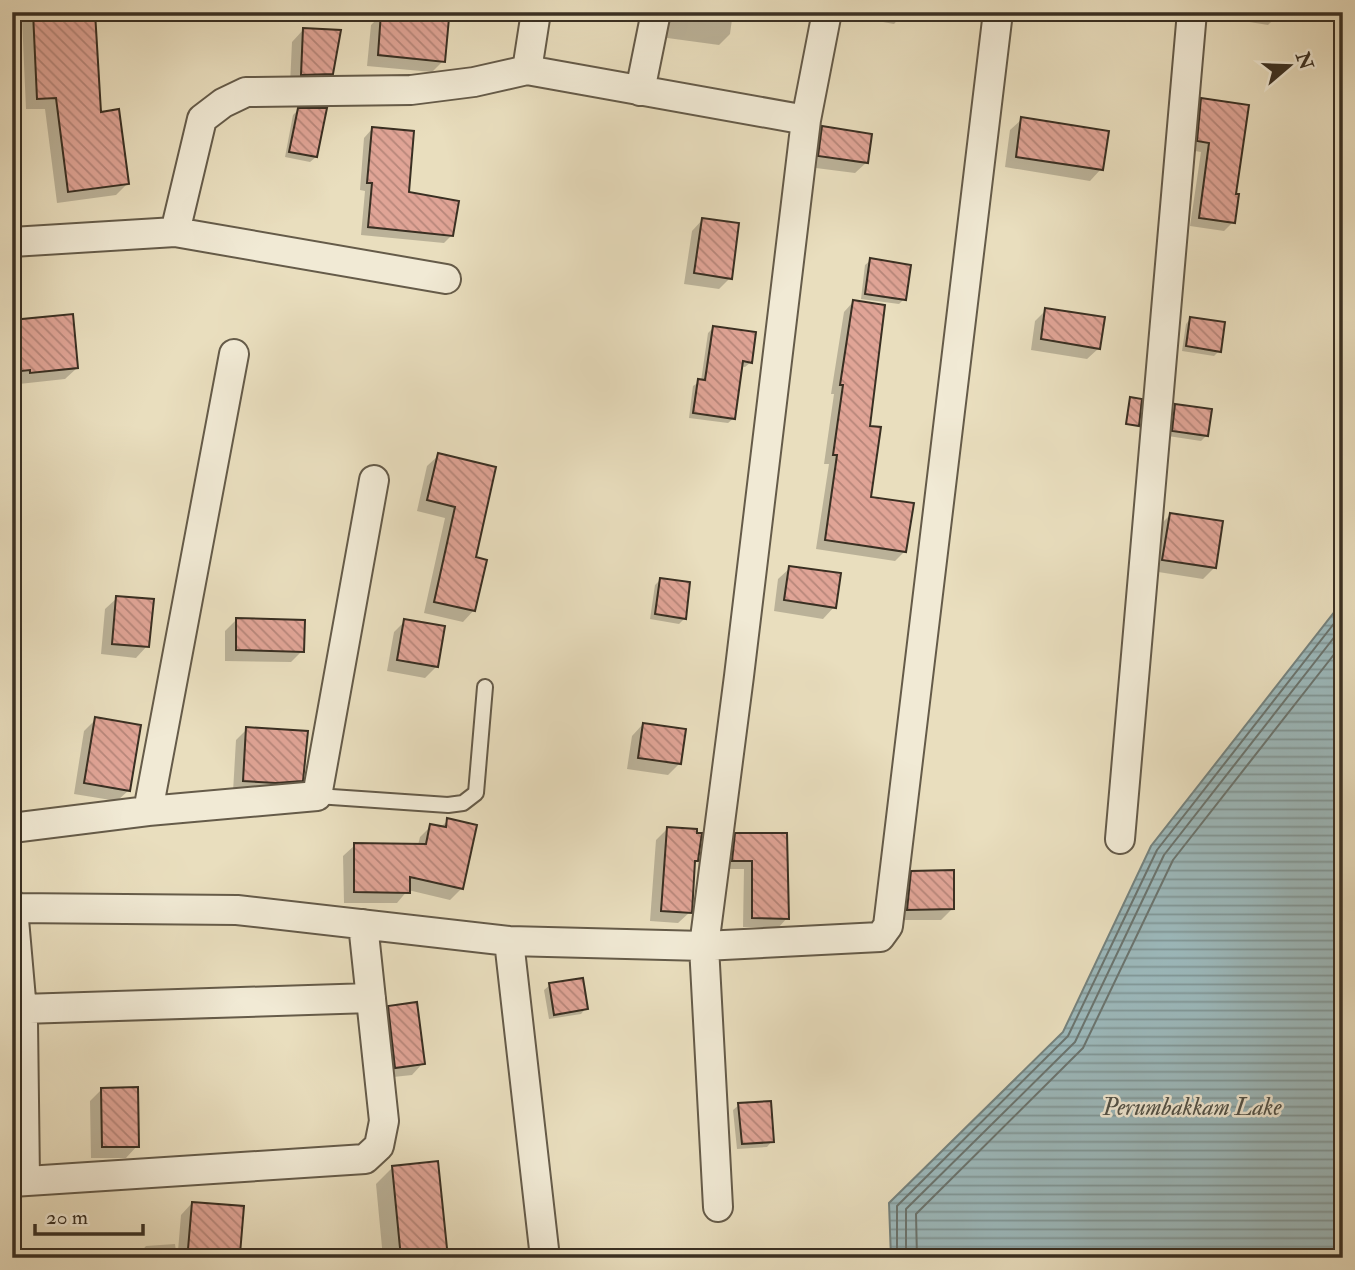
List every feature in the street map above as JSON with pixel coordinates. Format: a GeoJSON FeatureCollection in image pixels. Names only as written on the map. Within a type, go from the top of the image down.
{"type":"FeatureCollection","features":[{"type":"Feature","properties":{"kind":"street"},"geometry":{"type":"LineString","coordinates":[[527,70],[536,12]]}},
{"type":"Feature","properties":{"kind":"street"},"geometry":{"type":"LineString","coordinates":[[640,91],[656,12]]}},
{"type":"Feature","properties":{"kind":"street"},"geometry":{"type":"LineString","coordinates":[[718,1208],[704,946],[806,120],[827,12]]}},
{"type":"Feature","properties":{"kind":"street"},"geometry":{"type":"LineString","coordinates":[[363,924],[384,1121],[379,1146],[365,1159],[19,1181],[19,1018],[13,906],[237,910],[363,924],[509,941],[704,946],[880,937],[888,926],[998,12]]}},
{"type":"Feature","properties":{"kind":"street"},"geometry":{"type":"LineString","coordinates":[[1120,839],[1192,12]]}},
{"type":"Feature","properties":{"kind":"street"},"geometry":{"type":"LineString","coordinates":[[175,232],[202,119],[223,103],[246,92],[411,90],[474,82],[527,70],[806,120]]}},
{"type":"Feature","properties":{"kind":"street"},"geometry":{"type":"LineString","coordinates":[[12,242],[175,232],[446,279]]}},
{"type":"Feature","properties":{"kind":"street"},"geometry":{"type":"LineString","coordinates":[[148,811],[234,354]]}},
{"type":"Feature","properties":{"kind":"street"},"geometry":{"type":"LineString","coordinates":[[12,828],[148,811],[317,796],[374,480]]}},
{"type":"Feature","properties":{"kind":"street"},"geometry":{"type":"LineString","coordinates":[[509,941],[545,1258]]}},
{"type":"Feature","properties":{"kind":"street"},"geometry":{"type":"LineString","coordinates":[[19,1018],[371,998]]}},
{"type":"Feature","properties":{"kind":"lane"},"geometry":{"type":"LineString","coordinates":[[317,796],[448,806],[463,803],[476,793],[485,687]]}},
{"type":"Feature","properties":{"kind":"water","name":"Perumbakkam Lake"},"geometry":{"type":"Polygon","coordinates":[[[1343,601],[1343,1258],[891,1258],[889,1203],[1063,1032],[1151,846],[1343,601]]]}},
{"type":"Feature","properties":{"kind":"building"},"geometry":{"type":"Polygon","coordinates":[[[33,12],[95,12],[101,112],[119,109],[129,184],[68,192],[56,98],[37,99],[33,12]]]}},
{"type":"Feature","properties":{"kind":"building"},"geometry":{"type":"Polygon","coordinates":[[[381,12],[449,18],[445,62],[378,55],[381,12]]]}},
{"type":"Feature","properties":{"kind":"building"},"geometry":{"type":"Polygon","coordinates":[[[303,28],[341,30],[333,74],[301,75],[303,28]]]}},
{"type":"Feature","properties":{"kind":"building"},"geometry":{"type":"Polygon","coordinates":[[[1201,98],[1249,105],[1236,194],[1239,194],[1235,223],[1199,218],[1209,143],[1197,141],[1201,98]]]}},
{"type":"Feature","properties":{"kind":"building"},"geometry":{"type":"Polygon","coordinates":[[[298,108],[327,108],[317,157],[289,152],[298,108]]]}},
{"type":"Feature","properties":{"kind":"building"},"geometry":{"type":"Polygon","coordinates":[[[1021,117],[1109,131],[1103,170],[1016,157],[1021,117]]]}},
{"type":"Feature","properties":{"kind":"building"},"geometry":{"type":"Polygon","coordinates":[[[822,126],[872,134],[868,163],[818,156],[822,126]]]}},
{"type":"Feature","properties":{"kind":"building"},"geometry":{"type":"Polygon","coordinates":[[[372,127],[414,131],[409,192],[459,201],[453,236],[368,227],[372,183],[367,183],[372,127]]]}},
{"type":"Feature","properties":{"kind":"building"},"geometry":{"type":"Polygon","coordinates":[[[702,218],[739,223],[732,279],[694,273],[702,218]]]}},
{"type":"Feature","properties":{"kind":"building"},"geometry":{"type":"Polygon","coordinates":[[[870,258],[911,265],[906,300],[865,294],[870,258]]]}},
{"type":"Feature","properties":{"kind":"building"},"geometry":{"type":"Polygon","coordinates":[[[853,300],[885,305],[870,426],[881,427],[871,497],[914,503],[906,552],[825,540],[837,455],[833,455],[843,385],[840,385],[853,300]]]}},
{"type":"Feature","properties":{"kind":"building"},"geometry":{"type":"Polygon","coordinates":[[[1045,308],[1105,317],[1100,349],[1041,339],[1045,308]]]}},
{"type":"Feature","properties":{"kind":"building"},"geometry":{"type":"Polygon","coordinates":[[[73,314],[78,368],[12,372],[12,320],[73,314]]]}},
{"type":"Feature","properties":{"kind":"building"},"geometry":{"type":"Polygon","coordinates":[[[1190,317],[1225,322],[1221,352],[1186,346],[1190,317]]]}},
{"type":"Feature","properties":{"kind":"building"},"geometry":{"type":"Polygon","coordinates":[[[713,326],[756,332],[752,363],[743,361],[735,419],[693,413],[698,379],[705,380],[713,326]]]}},
{"type":"Feature","properties":{"kind":"building"},"geometry":{"type":"Polygon","coordinates":[[[1130,397],[1142,399],[1139,426],[1126,424],[1130,397]]]}},
{"type":"Feature","properties":{"kind":"building"},"geometry":{"type":"Polygon","coordinates":[[[1175,404],[1212,409],[1208,436],[1172,431],[1175,404]]]}},
{"type":"Feature","properties":{"kind":"building"},"geometry":{"type":"Polygon","coordinates":[[[438,453],[496,467],[476,557],[487,560],[475,611],[434,602],[455,507],[427,500],[438,453]]]}},
{"type":"Feature","properties":{"kind":"building"},"geometry":{"type":"Polygon","coordinates":[[[1170,513],[1223,521],[1216,568],[1162,560],[1170,513]]]}},
{"type":"Feature","properties":{"kind":"building"},"geometry":{"type":"Polygon","coordinates":[[[789,566],[841,573],[836,608],[784,600],[789,566]]]}},
{"type":"Feature","properties":{"kind":"building"},"geometry":{"type":"Polygon","coordinates":[[[660,578],[690,582],[686,619],[655,614],[660,578]]]}},
{"type":"Feature","properties":{"kind":"building"},"geometry":{"type":"Polygon","coordinates":[[[116,596],[154,599],[149,647],[112,644],[116,596]]]}},
{"type":"Feature","properties":{"kind":"building"},"geometry":{"type":"Polygon","coordinates":[[[236,618],[305,620],[304,652],[236,650],[236,618]]]}},
{"type":"Feature","properties":{"kind":"building"},"geometry":{"type":"Polygon","coordinates":[[[404,619],[445,626],[438,667],[397,660],[404,619]]]}},
{"type":"Feature","properties":{"kind":"building"},"geometry":{"type":"Polygon","coordinates":[[[95,717],[141,725],[130,791],[84,783],[95,717]]]}},
{"type":"Feature","properties":{"kind":"building"},"geometry":{"type":"Polygon","coordinates":[[[643,723],[686,729],[681,764],[638,758],[643,723]]]}},
{"type":"Feature","properties":{"kind":"building"},"geometry":{"type":"Polygon","coordinates":[[[246,727],[308,731],[303,781],[243,781],[246,727]]]}},
{"type":"Feature","properties":{"kind":"building"},"geometry":{"type":"Polygon","coordinates":[[[447,818],[477,825],[463,889],[410,877],[410,893],[354,892],[354,843],[426,844],[430,824],[446,827],[447,818]]]}},
{"type":"Feature","properties":{"kind":"building"},"geometry":{"type":"Polygon","coordinates":[[[667,827],[697,829],[697,833],[702,833],[698,861],[695,861],[692,913],[661,911],[667,827]]]}},
{"type":"Feature","properties":{"kind":"building"},"geometry":{"type":"Polygon","coordinates":[[[735,833],[787,833],[789,919],[752,918],[752,861],[732,861],[735,833]]]}},
{"type":"Feature","properties":{"kind":"building"},"geometry":{"type":"Polygon","coordinates":[[[954,870],[954,909],[907,910],[911,871],[954,870]]]}},
{"type":"Feature","properties":{"kind":"building"},"geometry":{"type":"Polygon","coordinates":[[[583,978],[588,1009],[554,1015],[549,983],[583,978]]]}},
{"type":"Feature","properties":{"kind":"building"},"geometry":{"type":"Polygon","coordinates":[[[417,1002],[425,1064],[395,1068],[388,1006],[417,1002]]]}},
{"type":"Feature","properties":{"kind":"building"},"geometry":{"type":"Polygon","coordinates":[[[138,1087],[139,1147],[102,1147],[101,1088],[138,1087]]]}},
{"type":"Feature","properties":{"kind":"building"},"geometry":{"type":"Polygon","coordinates":[[[771,1101],[774,1142],[742,1144],[738,1103],[771,1101]]]}},
{"type":"Feature","properties":{"kind":"building"},"geometry":{"type":"Polygon","coordinates":[[[438,1161],[448,1258],[401,1258],[392,1166],[438,1161]]]}},
{"type":"Feature","properties":{"kind":"building"},"geometry":{"type":"Polygon","coordinates":[[[192,1202],[244,1206],[240,1254],[188,1249],[192,1202]]]}}]}
